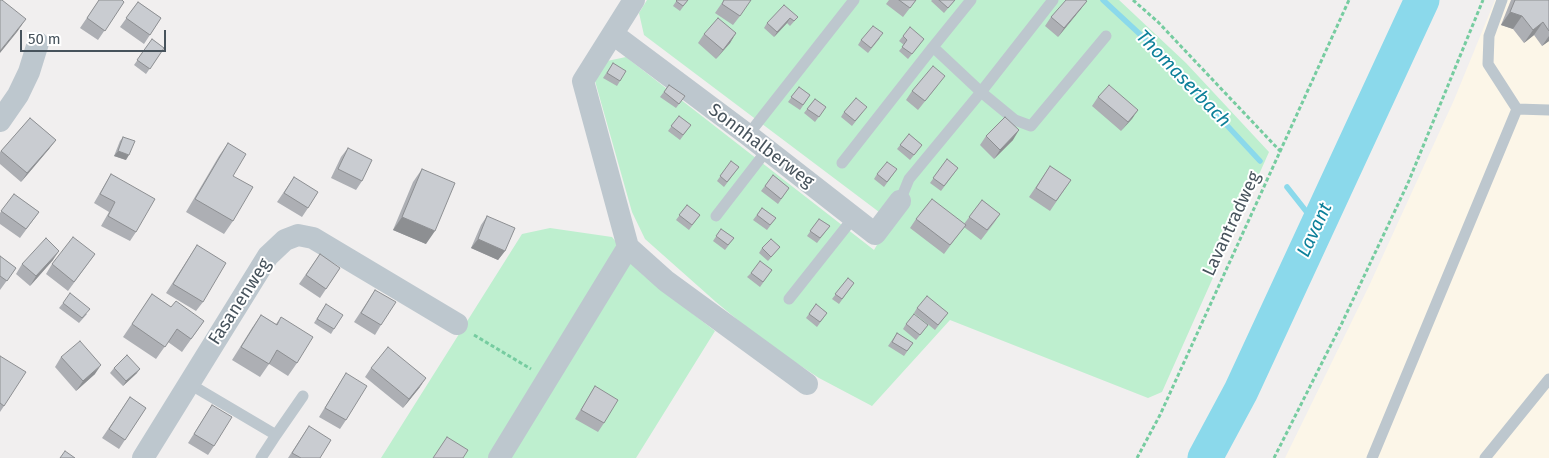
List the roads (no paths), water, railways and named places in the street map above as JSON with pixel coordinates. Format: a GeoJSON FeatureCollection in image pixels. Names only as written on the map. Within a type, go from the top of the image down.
{"type":"FeatureCollection","features":[{"type":"Feature","properties":{"kind":"street"},"geometry":{"type":"LineString","coordinates":[[634,0],[583,82],[628,247],[666,280],[807,384]]}},
{"type":"Feature","properties":{"kind":"street","name":"Sonnhalberweg"},"geometry":{"type":"LineString","coordinates":[[613,34],[876,234],[900,201]]}},
{"type":"Feature","properties":{"kind":"street"},"geometry":{"type":"LineString","coordinates":[[0,121],[18,95],[29,72],[38,43]]}},
{"type":"Feature","properties":{"kind":"street","name":"Fasanenweg"},"geometry":{"type":"LineString","coordinates":[[143,458],[268,256],[285,240],[298,235],[313,238],[457,324]]}},
{"type":"Feature","properties":{"kind":"street"},"geometry":{"type":"LineString","coordinates":[[499,458],[628,247]]}},
{"type":"Feature","properties":{"kind":"lane"},"geometry":{"type":"LineString","coordinates":[[748,135],[854,0]]}},
{"type":"Feature","properties":{"kind":"lane"},"geometry":{"type":"LineString","coordinates":[[842,163],[971,0]]}},
{"type":"Feature","properties":{"kind":"lane"},"geometry":{"type":"LineString","coordinates":[[900,201],[909,179],[981,92],[1053,0]]}},
{"type":"Feature","properties":{"kind":"lane"},"geometry":{"type":"LineString","coordinates":[[1502,0],[1489,36],[1488,64],[1517,109]]}},
{"type":"Feature","properties":{"kind":"lane"},"geometry":{"type":"LineString","coordinates":[[932,47],[1015,120],[1031,126],[1106,36]]}},
{"type":"Feature","properties":{"kind":"lane"},"geometry":{"type":"LineString","coordinates":[[1517,109],[1549,110]]}},
{"type":"Feature","properties":{"kind":"lane"},"geometry":{"type":"LineString","coordinates":[[1372,458],[1517,109]]}},
{"type":"Feature","properties":{"kind":"lane"},"geometry":{"type":"LineString","coordinates":[[716,216],[768,150]]}},
{"type":"Feature","properties":{"kind":"lane"},"geometry":{"type":"LineString","coordinates":[[789,299],[854,217]]}},
{"type":"Feature","properties":{"kind":"lane"},"geometry":{"type":"LineString","coordinates":[[1485,458],[1549,379]]}},
{"type":"Feature","properties":{"kind":"lane"},"geometry":{"type":"LineString","coordinates":[[188,383],[276,435]]}},
{"type":"Feature","properties":{"kind":"lane"},"geometry":{"type":"LineString","coordinates":[[261,458],[303,396]]}},
{"type":"Feature","properties":{"kind":"waterway","name":"Thomaserbach"},"geometry":{"type":"LineString","coordinates":[[1103,0],[1157,50],[1260,161]]}},
{"type":"Feature","properties":{"kind":"waterway","name":"Lavant"},"geometry":{"type":"LineString","coordinates":[[1205,458],[1241,391],[1422,0]]}},
{"type":"Feature","properties":{"kind":"waterway","name":"Thomaserbach"},"geometry":{"type":"LineString","coordinates":[[1287,187],[1317,225]]}}]}
